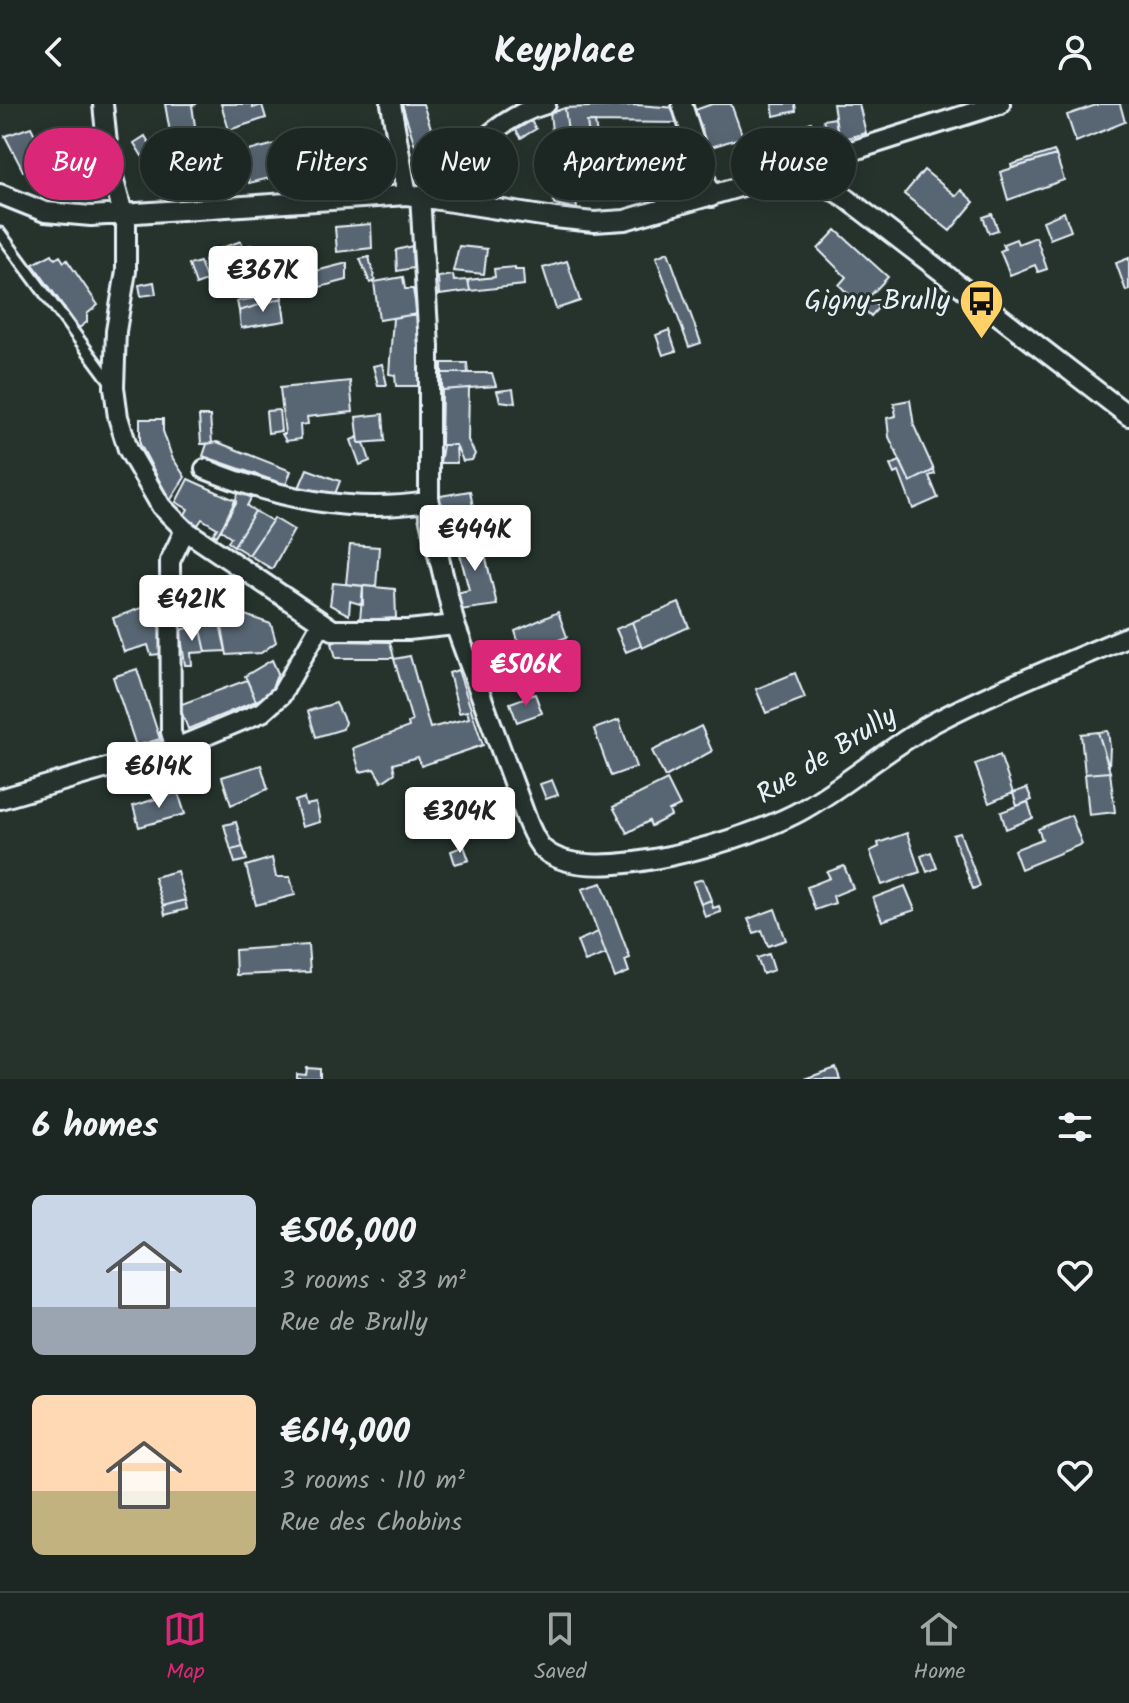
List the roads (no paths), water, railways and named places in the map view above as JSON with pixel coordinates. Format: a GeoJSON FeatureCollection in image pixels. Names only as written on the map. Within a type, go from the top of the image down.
{"type":"FeatureCollection","features":[{"type":"Feature","properties":{"kind":"street"},"geometry":{"type":"LineString","coordinates":[[103,104],[109,163],[123,214],[126,271],[116,331],[114,387],[128,449],[161,506],[185,530],[321,624],[349,631],[455,625]]}},
{"type":"Feature","properties":{"kind":"street","name":"Rue de Brully"},"geometry":{"type":"LineString","coordinates":[[391,104],[412,187]]}},
{"type":"Feature","properties":{"kind":"street"},"geometry":{"type":"LineString","coordinates":[[497,128],[546,104]]}},
{"type":"Feature","properties":{"kind":"street"},"geometry":{"type":"LineString","coordinates":[[682,104],[689,128]]}},
{"type":"Feature","properties":{"kind":"street"},"geometry":{"type":"LineString","coordinates":[[856,149],[1000,104]]}},
{"type":"Feature","properties":{"kind":"street"},"geometry":{"type":"LineString","coordinates":[[0,194],[45,212],[123,214],[412,195]]}},
{"type":"Feature","properties":{"kind":"street","name":"Rue de Brully"},"geometry":{"type":"LineString","coordinates":[[414,200],[429,346],[427,502],[455,625],[536,840],[557,856],[600,864],[658,858],[704,848],[762,829],[826,796],[932,724],[1129,636]]}},
{"type":"Feature","properties":{"kind":"street"},"geometry":{"type":"LineString","coordinates":[[450,200],[594,222],[625,220],[700,200]]}},
{"type":"Feature","properties":{"kind":"street"},"geometry":{"type":"LineString","coordinates":[[847,200],[1129,416]]}},
{"type":"Feature","properties":{"kind":"street"},"geometry":{"type":"LineString","coordinates":[[205,469],[274,494],[331,504],[399,507],[427,502]]}},
{"type":"Feature","properties":{"kind":"street"},"geometry":{"type":"LineString","coordinates":[[176,748],[171,732],[170,561],[185,530]]}},
{"type":"Feature","properties":{"kind":"street"},"geometry":{"type":"LineString","coordinates":[[0,799],[176,748],[262,712],[275,703],[321,624]]}},
{"type":"Feature","properties":{"kind":"lane"},"geometry":{"type":"LineString","coordinates":[[0,233],[114,387]]}},
{"type":"Feature","properties":{"kind":"place","name":"Gigny-Brully"},"geometry":{"type":"Point","coordinates":[981,340]}}]}
